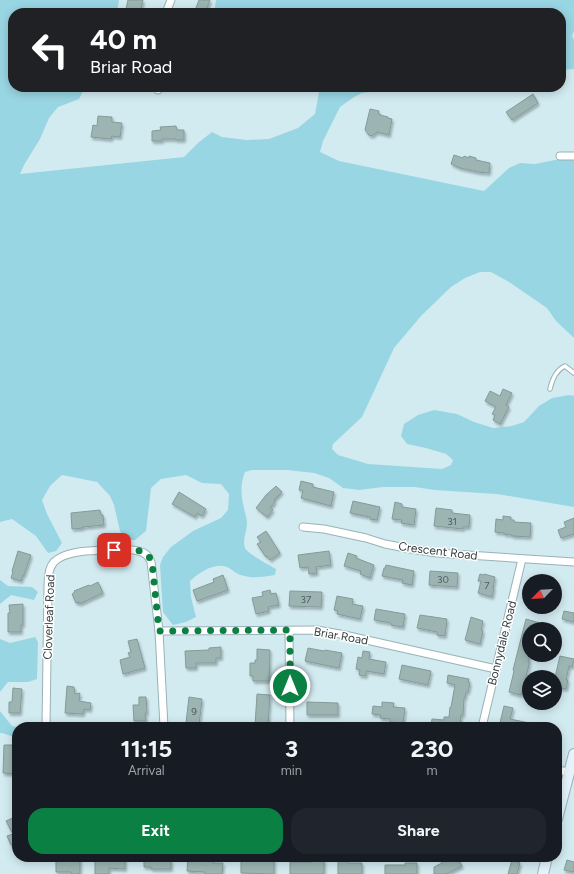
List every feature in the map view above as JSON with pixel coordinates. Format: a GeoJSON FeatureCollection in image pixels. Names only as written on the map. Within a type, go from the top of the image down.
{"type":"FeatureCollection","features":[{"type":"Feature","properties":{"kind":"main road"},"geometry":{"type":"LineString","coordinates":[[562,799],[574,754]]}},
{"type":"Feature","properties":{"kind":"main road"},"geometry":{"type":"LineString","coordinates":[[543,874],[546,862]]}},
{"type":"Feature","properties":{"kind":"street"},"geometry":{"type":"LineString","coordinates":[[560,156],[574,156]]}},
{"type":"Feature","properties":{"kind":"street","name":"Crescent Road"},"geometry":{"type":"LineString","coordinates":[[304,527],[324,529],[366,538],[385,544],[437,553],[574,562]]}},
{"type":"Feature","properties":{"kind":"street","name":"Cloverleaf Road"},"geometry":{"type":"LineString","coordinates":[[46,722],[48,585],[49,574],[53,563],[64,556],[83,551],[129,549],[146,554],[152,562],[159,631],[164,722]]}},
{"type":"Feature","properties":{"kind":"street","name":"Bonnydale Road"},"geometry":{"type":"LineString","coordinates":[[483,722],[522,559]]}},
{"type":"Feature","properties":{"kind":"street"},"geometry":{"type":"LineString","coordinates":[[290,630],[290,722]]}},
{"type":"Feature","properties":{"kind":"street","name":"Briar Road"},"geometry":{"type":"LineString","coordinates":[[159,631],[317,630],[496,669]]}},
{"type":"Feature","properties":{"kind":"street"},"geometry":{"type":"LineString","coordinates":[[562,771],[569,772]]}},
{"type":"Feature","properties":{"kind":"lane"},"geometry":{"type":"LineString","coordinates":[[550,389],[555,377],[565,366],[574,373]]}},
{"type":"Feature","properties":{"kind":"shaded area"},"geometry":{"type":"Polygon","coordinates":[[[0,0],[119,0],[118,8],[8,8],[8,92],[82,92],[79,99],[58,107],[49,118],[40,139],[20,174],[184,157],[212,132],[222,137],[247,140],[269,139],[298,128],[315,114],[319,92],[370,92],[362,93],[354,97],[340,107],[323,141],[320,152],[339,161],[484,191],[509,168],[520,163],[535,164],[555,160],[574,160],[574,338],[556,321],[547,308],[509,282],[491,272],[480,272],[465,278],[451,287],[421,316],[394,348],[362,417],[333,444],[332,449],[338,455],[368,464],[442,469],[451,465],[453,460],[446,454],[407,444],[401,436],[404,424],[418,415],[434,410],[457,414],[474,422],[493,428],[512,426],[524,422],[539,406],[552,398],[569,395],[574,396],[574,507],[497,494],[434,490],[415,487],[383,487],[359,490],[343,488],[329,478],[314,473],[287,470],[252,470],[245,472],[242,481],[242,499],[247,521],[244,542],[245,548],[254,556],[276,569],[275,575],[249,577],[222,566],[207,569],[190,581],[191,597],[196,617],[186,622],[173,625],[163,612],[160,565],[163,557],[171,547],[193,531],[221,518],[228,510],[229,494],[221,484],[202,483],[186,475],[161,479],[151,488],[146,531],[135,540],[125,540],[120,531],[114,505],[110,496],[97,482],[62,475],[50,486],[42,500],[47,514],[62,543],[56,551],[48,553],[36,536],[12,519],[0,522],[0,0]]]}},
{"type":"Feature","properties":{"kind":"shaded area"},"geometry":{"type":"Polygon","coordinates":[[[216,0],[574,0],[574,31],[572,36],[574,40],[574,69],[566,70],[566,8],[215,8],[216,0]]]}},
{"type":"Feature","properties":{"kind":"shaded area"},"geometry":{"type":"Polygon","coordinates":[[[0,580],[8,586],[32,587],[38,592],[34,600],[11,595],[0,604],[0,580]]]}},
{"type":"Feature","properties":{"kind":"shaded area"},"geometry":{"type":"Polygon","coordinates":[[[35,637],[38,642],[37,679],[28,682],[8,682],[0,692],[0,639],[10,643],[35,637]]]}},
{"type":"Feature","properties":{"kind":"shaded area"},"geometry":{"type":"Polygon","coordinates":[[[0,711],[12,726],[12,736],[0,733],[0,711]]]}},
{"type":"Feature","properties":{"kind":"building"},"geometry":{"type":"Polygon","coordinates":[[[128,0],[143,0],[141,8],[126,8],[128,0]]]}},
{"type":"Feature","properties":{"kind":"building"},"geometry":{"type":"Polygon","coordinates":[[[199,0],[210,0],[207,8],[196,8],[199,0]]]}},
{"type":"Feature","properties":{"kind":"building"},"geometry":{"type":"Polygon","coordinates":[[[533,94],[538,103],[512,120],[506,112],[533,94]]]}},
{"type":"Feature","properties":{"kind":"building"},"geometry":{"type":"Polygon","coordinates":[[[370,109],[379,111],[378,114],[392,119],[389,135],[377,132],[372,136],[365,130],[370,109]]]}},
{"type":"Feature","properties":{"kind":"building"},"geometry":{"type":"Polygon","coordinates":[[[98,116],[112,117],[112,122],[122,123],[120,137],[112,136],[111,139],[91,137],[93,125],[97,126],[98,116]]]}},
{"type":"Feature","properties":{"kind":"building"},"geometry":{"type":"Polygon","coordinates":[[[176,126],[177,130],[184,130],[184,140],[162,139],[162,141],[152,141],[152,131],[161,130],[160,127],[176,126]]]}},
{"type":"Feature","properties":{"kind":"building"},"geometry":{"type":"Polygon","coordinates":[[[454,155],[463,158],[464,156],[469,158],[469,156],[476,158],[476,160],[490,163],[489,173],[460,168],[451,164],[454,155]]]}},
{"type":"Feature","properties":{"kind":"building"},"geometry":{"type":"Polygon","coordinates":[[[503,389],[512,393],[506,405],[509,407],[500,424],[493,420],[495,415],[492,414],[496,407],[485,401],[490,391],[500,396],[503,389]]]}},
{"type":"Feature","properties":{"kind":"building"},"geometry":{"type":"Polygon","coordinates":[[[301,481],[313,484],[313,487],[334,492],[331,506],[301,498],[303,491],[299,490],[301,481]]]}},
{"type":"Feature","properties":{"kind":"building"},"geometry":{"type":"Polygon","coordinates":[[[276,486],[282,492],[274,500],[275,502],[270,508],[273,510],[267,517],[256,508],[266,495],[276,486]]]}},
{"type":"Feature","properties":{"kind":"building"},"geometry":{"type":"Polygon","coordinates":[[[179,492],[206,509],[202,516],[197,513],[195,517],[172,504],[179,492]]]}},
{"type":"Feature","properties":{"kind":"building"},"geometry":{"type":"Polygon","coordinates":[[[353,501],[380,507],[377,520],[350,513],[353,501]]]}},
{"type":"Feature","properties":{"kind":"building"},"geometry":{"type":"Polygon","coordinates":[[[395,502],[402,504],[402,507],[416,509],[414,525],[401,523],[402,520],[392,519],[395,502]]]}},
{"type":"Feature","properties":{"kind":"building"},"geometry":{"type":"Polygon","coordinates":[[[436,508],[452,510],[452,513],[470,515],[469,527],[463,527],[463,529],[434,526],[436,508]]]}},
{"type":"Feature","properties":{"kind":"building"},"geometry":{"type":"Polygon","coordinates":[[[100,510],[101,515],[103,515],[104,525],[72,529],[71,513],[100,510]]]}},
{"type":"Feature","properties":{"kind":"building"},"geometry":{"type":"Polygon","coordinates":[[[503,516],[511,517],[511,520],[514,520],[514,522],[531,523],[530,537],[512,536],[495,532],[496,519],[503,520],[503,516]]]}},
{"type":"Feature","properties":{"kind":"building"},"geometry":{"type":"Polygon","coordinates":[[[574,518],[574,534],[561,538],[558,530],[566,527],[564,522],[574,518]]]}},
{"type":"Feature","properties":{"kind":"building"},"geometry":{"type":"Polygon","coordinates":[[[266,531],[280,553],[270,560],[267,556],[266,557],[257,544],[261,542],[257,537],[266,531]]]}},
{"type":"Feature","properties":{"kind":"building"},"geometry":{"type":"Polygon","coordinates":[[[18,551],[31,555],[21,581],[11,578],[18,551]]]}},
{"type":"Feature","properties":{"kind":"building"},"geometry":{"type":"Polygon","coordinates":[[[329,551],[331,565],[316,567],[317,573],[309,574],[308,567],[300,568],[298,555],[329,551]]]}},
{"type":"Feature","properties":{"kind":"building"},"geometry":{"type":"Polygon","coordinates":[[[348,553],[374,565],[370,578],[360,574],[361,571],[344,566],[348,553]]]}},
{"type":"Feature","properties":{"kind":"building"},"geometry":{"type":"Polygon","coordinates":[[[386,565],[414,571],[412,585],[402,583],[403,580],[382,576],[386,565]]]}},
{"type":"Feature","properties":{"kind":"building"},"geometry":{"type":"Polygon","coordinates":[[[430,571],[458,573],[457,587],[429,585],[430,571]]]}},
{"type":"Feature","properties":{"kind":"building"},"geometry":{"type":"Polygon","coordinates":[[[480,574],[495,577],[492,597],[478,593],[481,581],[478,581],[480,574]]]}},
{"type":"Feature","properties":{"kind":"building"},"geometry":{"type":"Polygon","coordinates":[[[223,575],[228,590],[197,601],[193,590],[214,582],[213,579],[223,575]]]}},
{"type":"Feature","properties":{"kind":"building"},"geometry":{"type":"Polygon","coordinates":[[[98,582],[103,593],[79,604],[79,602],[76,603],[72,594],[75,592],[74,591],[98,582]]]}},
{"type":"Feature","properties":{"kind":"building"},"geometry":{"type":"Polygon","coordinates":[[[270,590],[271,594],[276,593],[279,605],[268,607],[269,611],[256,614],[252,598],[263,596],[262,592],[270,590]]]}},
{"type":"Feature","properties":{"kind":"building"},"geometry":{"type":"Polygon","coordinates":[[[290,591],[322,592],[321,607],[289,606],[290,591]]]}},
{"type":"Feature","properties":{"kind":"building"},"geometry":{"type":"Polygon","coordinates":[[[337,596],[353,599],[352,604],[363,606],[360,619],[337,614],[338,611],[334,610],[337,596]]]}},
{"type":"Feature","properties":{"kind":"building"},"geometry":{"type":"Polygon","coordinates":[[[23,604],[23,625],[21,625],[21,632],[8,632],[8,613],[10,613],[9,605],[23,604]]]}},
{"type":"Feature","properties":{"kind":"building"},"geometry":{"type":"Polygon","coordinates":[[[376,609],[405,614],[403,627],[374,620],[376,609]]]}},
{"type":"Feature","properties":{"kind":"building"},"geometry":{"type":"Polygon","coordinates":[[[564,611],[574,613],[574,622],[562,619],[564,611]]]}},
{"type":"Feature","properties":{"kind":"building"},"geometry":{"type":"Polygon","coordinates":[[[420,615],[447,619],[445,636],[437,635],[437,632],[417,628],[420,615]]]}},
{"type":"Feature","properties":{"kind":"building"},"geometry":{"type":"Polygon","coordinates":[[[471,617],[483,621],[481,630],[483,631],[480,644],[465,640],[471,617]]]}},
{"type":"Feature","properties":{"kind":"building"},"geometry":{"type":"Polygon","coordinates":[[[526,619],[536,622],[525,622],[526,619]]]}},
{"type":"Feature","properties":{"kind":"building"},"geometry":{"type":"Polygon","coordinates":[[[522,635],[522,662],[529,662],[529,665],[528,670],[522,670],[521,695],[509,692],[522,635]]]}},
{"type":"Feature","properties":{"kind":"building"},"geometry":{"type":"Polygon","coordinates":[[[137,639],[145,668],[123,674],[120,660],[130,657],[128,653],[131,652],[128,641],[137,639]]]}},
{"type":"Feature","properties":{"kind":"building"},"geometry":{"type":"Polygon","coordinates":[[[221,647],[221,658],[216,658],[216,663],[196,663],[196,668],[186,668],[185,651],[209,650],[209,648],[221,647]]]}},
{"type":"Feature","properties":{"kind":"building"},"geometry":{"type":"Polygon","coordinates":[[[308,648],[342,653],[339,668],[305,661],[308,648]]]}},
{"type":"Feature","properties":{"kind":"building"},"geometry":{"type":"Polygon","coordinates":[[[257,649],[270,650],[269,681],[253,681],[253,676],[250,676],[250,663],[255,663],[255,660],[257,660],[257,649]]]}},
{"type":"Feature","properties":{"kind":"building"},"geometry":{"type":"Polygon","coordinates":[[[363,651],[370,652],[369,659],[386,662],[384,674],[366,671],[366,676],[359,675],[360,670],[356,669],[358,657],[362,658],[363,651]]]}},
{"type":"Feature","properties":{"kind":"building"},"geometry":{"type":"Polygon","coordinates":[[[562,656],[574,659],[572,667],[569,666],[566,689],[562,688],[562,670],[557,670],[559,662],[562,662],[562,656]]]}},
{"type":"Feature","properties":{"kind":"building"},"geometry":{"type":"Polygon","coordinates":[[[402,665],[431,671],[428,685],[399,679],[402,665]]]}},
{"type":"Feature","properties":{"kind":"building"},"geometry":{"type":"Polygon","coordinates":[[[448,675],[469,679],[468,682],[470,683],[468,692],[466,692],[464,698],[463,715],[461,715],[460,722],[432,722],[432,719],[444,720],[444,717],[449,717],[455,685],[447,683],[448,675]]]}},
{"type":"Feature","properties":{"kind":"building"},"geometry":{"type":"Polygon","coordinates":[[[67,686],[74,687],[75,694],[80,693],[79,701],[91,703],[90,710],[84,709],[83,714],[65,713],[67,686]]]}},
{"type":"Feature","properties":{"kind":"building"},"geometry":{"type":"Polygon","coordinates":[[[13,688],[22,689],[20,713],[9,713],[9,702],[12,702],[13,688]]]}},
{"type":"Feature","properties":{"kind":"building"},"geometry":{"type":"Polygon","coordinates":[[[257,694],[270,695],[268,722],[255,722],[257,694]]]}},
{"type":"Feature","properties":{"kind":"building"},"geometry":{"type":"Polygon","coordinates":[[[139,697],[146,697],[146,721],[134,721],[133,705],[139,705],[139,697]]]}},
{"type":"Feature","properties":{"kind":"building"},"geometry":{"type":"Polygon","coordinates":[[[189,697],[202,699],[199,722],[186,722],[189,697]]]}},
{"type":"Feature","properties":{"kind":"building"},"geometry":{"type":"Polygon","coordinates":[[[307,702],[338,703],[338,715],[307,715],[307,702]]]}},
{"type":"Feature","properties":{"kind":"building"},"geometry":{"type":"Polygon","coordinates":[[[382,702],[394,703],[393,707],[405,708],[403,722],[390,722],[390,719],[380,718],[381,715],[372,714],[373,706],[382,707],[382,702]]]}},
{"type":"Feature","properties":{"kind":"building"},"geometry":{"type":"Polygon","coordinates":[[[504,706],[513,708],[510,719],[524,722],[500,722],[504,706]]]}},
{"type":"Feature","properties":{"kind":"building"},"geometry":{"type":"Polygon","coordinates":[[[4,745],[12,745],[12,774],[3,773],[4,745]]]}},
{"type":"Feature","properties":{"kind":"building"},"geometry":{"type":"Polygon","coordinates":[[[12,818],[12,832],[6,821],[12,818]]]}},
{"type":"Feature","properties":{"kind":"building"},"geometry":{"type":"Polygon","coordinates":[[[12,834],[12,844],[11,845],[7,836],[12,834]]]}},
{"type":"Feature","properties":{"kind":"building"},"geometry":{"type":"Polygon","coordinates":[[[567,860],[574,862],[574,872],[564,870],[567,860]]]}},
{"type":"Feature","properties":{"kind":"building"},"geometry":{"type":"Polygon","coordinates":[[[56,862],[80,862],[80,874],[71,874],[71,872],[56,872],[56,862]]]}},
{"type":"Feature","properties":{"kind":"building"},"geometry":{"type":"Polygon","coordinates":[[[95,862],[125,862],[125,869],[109,868],[109,874],[95,874],[95,862]]]}},
{"type":"Feature","properties":{"kind":"building"},"geometry":{"type":"Polygon","coordinates":[[[144,862],[171,862],[171,869],[151,869],[151,867],[144,867],[144,862]]]}},
{"type":"Feature","properties":{"kind":"building"},"geometry":{"type":"Polygon","coordinates":[[[188,862],[223,863],[222,874],[205,874],[205,872],[187,871],[188,862]]]}},
{"type":"Feature","properties":{"kind":"building"},"geometry":{"type":"Polygon","coordinates":[[[241,862],[274,862],[274,874],[241,873],[241,862]]]}},
{"type":"Feature","properties":{"kind":"building"},"geometry":{"type":"Polygon","coordinates":[[[290,862],[324,862],[324,874],[290,874],[290,862]]]}},
{"type":"Feature","properties":{"kind":"building"},"geometry":{"type":"Polygon","coordinates":[[[338,862],[362,863],[362,874],[338,874],[338,862]]]}},
{"type":"Feature","properties":{"kind":"building"},"geometry":{"type":"Polygon","coordinates":[[[441,862],[460,862],[462,866],[446,874],[434,874],[434,867],[442,863],[441,862]]]}},
{"type":"Feature","properties":{"kind":"building"},"geometry":{"type":"Polygon","coordinates":[[[511,862],[520,863],[517,874],[508,874],[511,862]]]}},
{"type":"Feature","properties":{"kind":"building"},"geometry":{"type":"Polygon","coordinates":[[[405,863],[417,863],[417,874],[385,874],[385,865],[405,865],[405,863]]]}},
{"type":"Feature","properties":{"kind":"route"},"geometry":{"type":"LineString","coordinates":[[114,550],[129,549],[140,551],[146,554],[152,562],[159,631],[290,630],[290,686]]}}]}
